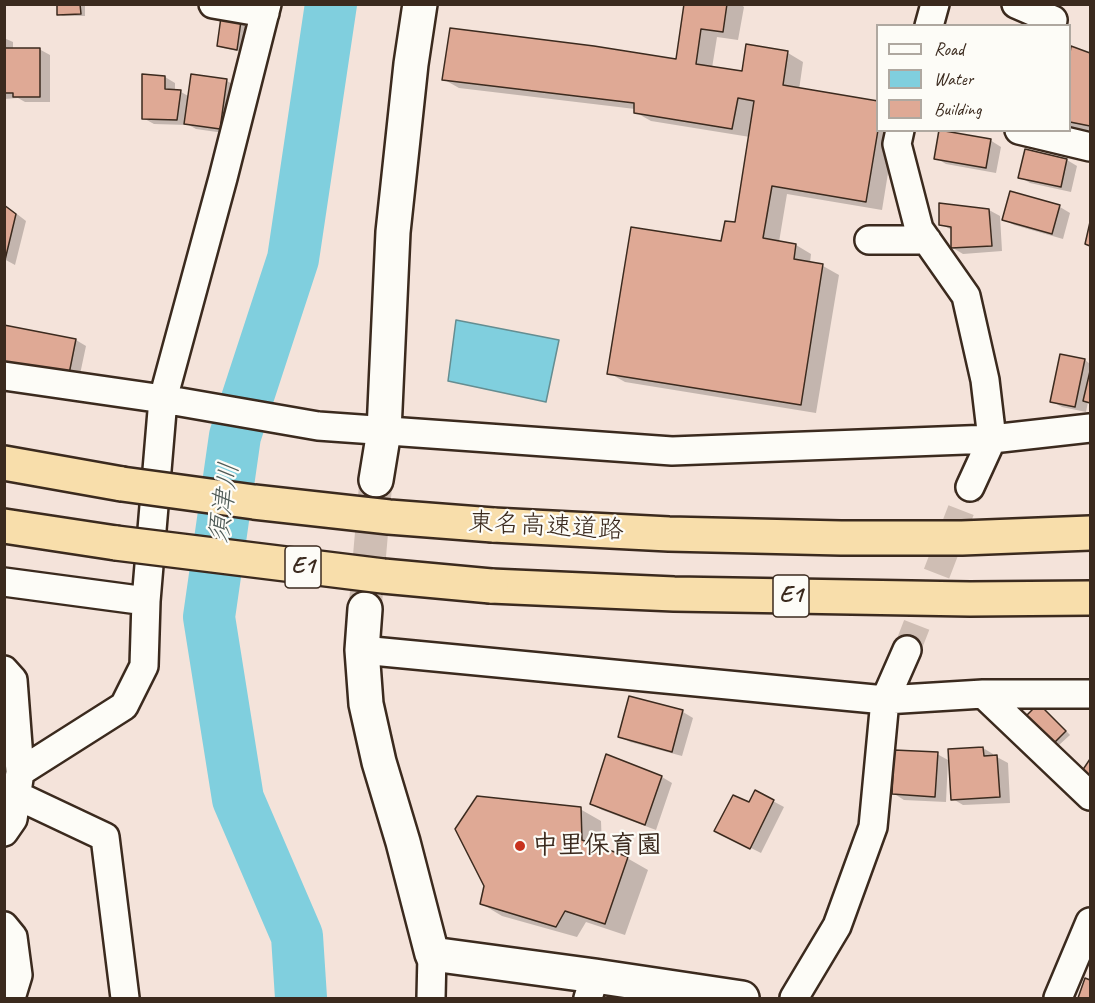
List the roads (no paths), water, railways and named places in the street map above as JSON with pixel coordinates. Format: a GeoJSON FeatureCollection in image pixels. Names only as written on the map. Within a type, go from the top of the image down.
{"type":"FeatureCollection","features":[{"type":"Feature","properties":{"kind":"highway","name":"東名高速道路"},"geometry":{"type":"LineString","coordinates":[[4,463],[122,484],[254,502],[389,517],[493,525],[669,534],[841,538],[962,538],[1090,533]]}},
{"type":"Feature","properties":{"kind":"highway","name":"E1"},"geometry":{"type":"LineString","coordinates":[[4,526],[116,543],[383,576],[491,586],[686,594],[970,599],[1090,598]]}},
{"type":"Feature","properties":{"kind":"street"},"geometry":{"type":"LineString","coordinates":[[18,783],[124,706],[144,666],[146,601],[163,399],[224,178],[266,9],[213,4]]}},
{"type":"Feature","properties":{"kind":"street"},"geometry":{"type":"LineString","coordinates":[[376,480],[384,431],[393,232],[411,64],[420,4]]}},
{"type":"Feature","properties":{"kind":"street"},"geometry":{"type":"LineString","coordinates":[[1016,4],[1053,20]]}},
{"type":"Feature","properties":{"kind":"street"},"geometry":{"type":"LineString","coordinates":[[900,132],[897,144],[919,229],[966,296],[985,380],[992,439],[970,487]]}},
{"type":"Feature","properties":{"kind":"street"},"geometry":{"type":"LineString","coordinates":[[1027,132],[1090,147]]}},
{"type":"Feature","properties":{"kind":"street"},"geometry":{"type":"LineString","coordinates":[[869,240],[927,240]]}},
{"type":"Feature","properties":{"kind":"street"},"geometry":{"type":"LineString","coordinates":[[4,376],[163,399],[318,426],[672,451],[992,439],[1090,428]]}},
{"type":"Feature","properties":{"kind":"street"},"geometry":{"type":"LineString","coordinates":[[4,582],[146,601]]}},
{"type":"Feature","properties":{"kind":"street"},"geometry":{"type":"LineString","coordinates":[[365,609],[362,650],[366,704],[379,762],[404,842],[432,954],[431,999]]}},
{"type":"Feature","properties":{"kind":"street"},"geometry":{"type":"LineString","coordinates":[[362,650],[885,700],[983,694],[1090,694]]}},
{"type":"Feature","properties":{"kind":"street"},"geometry":{"type":"LineString","coordinates":[[795,999],[837,926],[873,827],[885,700],[907,650]]}},
{"type":"Feature","properties":{"kind":"street"},"geometry":{"type":"LineString","coordinates":[[4,670],[13,680],[18,783],[13,819],[4,832]]}},
{"type":"Feature","properties":{"kind":"street"},"geometry":{"type":"LineString","coordinates":[[983,694],[1090,796]]}},
{"type":"Feature","properties":{"kind":"street"},"geometry":{"type":"LineString","coordinates":[[18,783],[105,837],[125,999]]}},
{"type":"Feature","properties":{"kind":"street"},"geometry":{"type":"LineString","coordinates":[[1058,999],[1090,922]]}},
{"type":"Feature","properties":{"kind":"street"},"geometry":{"type":"LineString","coordinates":[[4,926],[13,937],[18,975],[11,999]]}},
{"type":"Feature","properties":{"kind":"street"},"geometry":{"type":"LineString","coordinates":[[432,954],[592,987],[742,999]]}},
{"type":"Feature","properties":{"kind":"water"},"geometry":{"type":"Polygon","coordinates":[[[456,320],[559,340],[546,402],[448,381],[456,320]]]}},
{"type":"Feature","properties":{"kind":"waterway","name":"須津川"},"geometry":{"type":"LineString","coordinates":[[301,998],[297,936],[238,799],[209,617],[235,436],[293,259],[331,4]]}},
{"type":"Feature","properties":{"kind":"tunnel"},"geometry":{"type":"LineString","coordinates":[[365,609],[376,480]]}},
{"type":"Feature","properties":{"kind":"tunnel"},"geometry":{"type":"LineString","coordinates":[[907,650],[970,487]]}},
{"type":"Feature","properties":{"kind":"place","name":"中里保育園"},"geometry":{"type":"Point","coordinates":[520,846]}}]}
